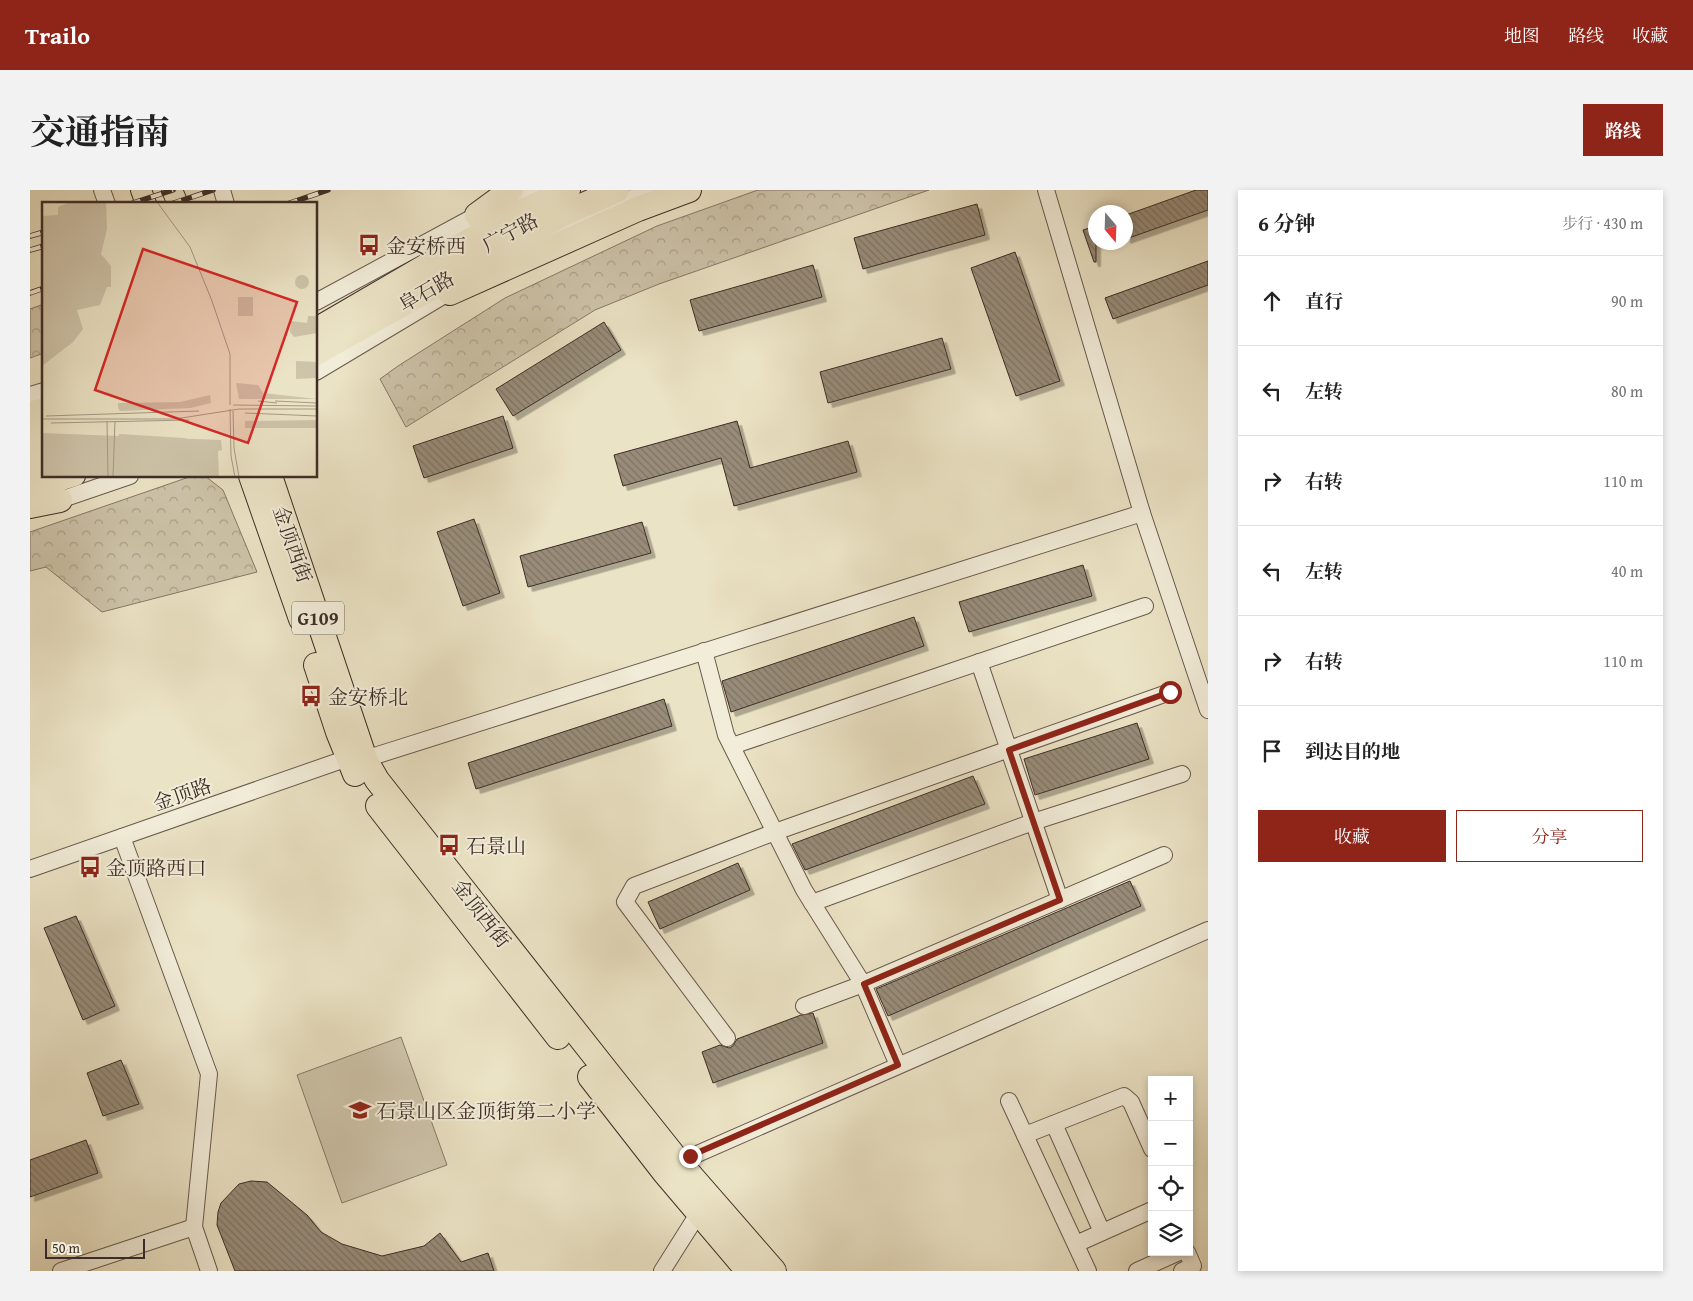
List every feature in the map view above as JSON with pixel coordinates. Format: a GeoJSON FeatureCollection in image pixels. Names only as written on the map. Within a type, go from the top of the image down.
{"type":"FeatureCollection","features":[{"type":"Feature","properties":{"kind":"highway"},"geometry":{"type":"LineString","coordinates":[[477,214],[511,190]]}},
{"type":"Feature","properties":{"kind":"highway","name":"阜石路"},"geometry":{"type":"LineString","coordinates":[[318,329],[512,216],[568,190]]}},
{"type":"Feature","properties":{"kind":"highway","name":"阜石路"},"geometry":{"type":"LineString","coordinates":[[318,352],[559,216],[617,190]]}},
{"type":"Feature","properties":{"kind":"highway"},"geometry":{"type":"LineString","coordinates":[[444,295],[638,209],[689,190]]}},
{"type":"Feature","properties":{"kind":"highway"},"geometry":{"type":"LineString","coordinates":[[30,452],[42,448]]}},
{"type":"Feature","properties":{"kind":"highway","name":"金顶西街"},"geometry":{"type":"LineString","coordinates":[[252,478],[356,759],[385,789],[679,1162],[774,1271]]}},
{"type":"Feature","properties":{"kind":"highway","name":"金顶西街"},"geometry":{"type":"LineString","coordinates":[[271,478],[356,759],[362,785],[454,905],[698,1214],[748,1271]]}},
{"type":"Feature","properties":{"kind":"highway"},"geometry":{"type":"LineString","coordinates":[[30,506],[39,482]]}},
{"type":"Feature","properties":{"kind":"main road"},"geometry":{"type":"LineString","coordinates":[[141,190],[145,202]]}},
{"type":"Feature","properties":{"kind":"main road"},"geometry":{"type":"LineString","coordinates":[[172,190],[177,202]]}},
{"type":"Feature","properties":{"kind":"main road"},"geometry":{"type":"LineString","coordinates":[[30,434],[42,430]]}},
{"type":"Feature","properties":{"kind":"main road"},"geometry":{"type":"LineString","coordinates":[[39,482],[62,478]]}},
{"type":"Feature","properties":{"kind":"street"},"geometry":{"type":"LineString","coordinates":[[102,190],[106,202]]}},
{"type":"Feature","properties":{"kind":"street","name":"广宁路"},"geometry":{"type":"LineString","coordinates":[[318,301],[477,214],[534,190]]}},
{"type":"Feature","properties":{"kind":"street","name":"广宁路"},"geometry":{"type":"LineString","coordinates":[[318,371],[497,263],[623,201],[655,190]]}},
{"type":"Feature","properties":{"kind":"street"},"geometry":{"type":"LineString","coordinates":[[1046,190],[1142,513],[1208,710]]}},
{"type":"Feature","properties":{"kind":"street"},"geometry":{"type":"LineString","coordinates":[[30,510],[39,482],[100,478]]}},
{"type":"Feature","properties":{"kind":"street","name":"金顶路"},"geometry":{"type":"LineString","coordinates":[[30,869],[356,759],[1142,513]]}},
{"type":"Feature","properties":{"kind":"street"},"geometry":{"type":"LineString","coordinates":[[732,746],[1145,606]]}},
{"type":"Feature","properties":{"kind":"street"},"geometry":{"type":"LineString","coordinates":[[704,651],[726,735],[812,903],[864,984],[898,1065]]}},
{"type":"Feature","properties":{"kind":"street"},"geometry":{"type":"LineString","coordinates":[[979,662],[1060,900]]}},
{"type":"Feature","properties":{"kind":"street"},"geometry":{"type":"LineString","coordinates":[[727,1038],[625,902],[634,886],[775,832],[1170,692]]}},
{"type":"Feature","properties":{"kind":"street"},"geometry":{"type":"LineString","coordinates":[[812,903],[1034,822],[1182,774]]}},
{"type":"Feature","properties":{"kind":"street"},"geometry":{"type":"LineString","coordinates":[[122,837],[209,1074],[194,1227],[209,1271]]}},
{"type":"Feature","properties":{"kind":"street"},"geometry":{"type":"LineString","coordinates":[[804,1006],[864,984],[1164,856]]}},
{"type":"Feature","properties":{"kind":"street"},"geometry":{"type":"LineString","coordinates":[[679,1162],[1208,930]]}},
{"type":"Feature","properties":{"kind":"street"},"geometry":{"type":"LineString","coordinates":[[1025,1135],[1124,1096],[1131,1102],[1148,1140]]}},
{"type":"Feature","properties":{"kind":"street"},"geometry":{"type":"LineString","coordinates":[[1009,1102],[1088,1271]]}},
{"type":"Feature","properties":{"kind":"street"},"geometry":{"type":"LineString","coordinates":[[1054,1124],[1102,1232]]}},
{"type":"Feature","properties":{"kind":"street"},"geometry":{"type":"LineString","coordinates":[[1076,1244],[1150,1211]]}},
{"type":"Feature","properties":{"kind":"street"},"geometry":{"type":"LineString","coordinates":[[662,1271],[698,1214]]}},
{"type":"Feature","properties":{"kind":"street"},"geometry":{"type":"LineString","coordinates":[[61,1271],[194,1227]]}},
{"type":"Feature","properties":{"kind":"street"},"geometry":{"type":"LineString","coordinates":[[1137,1271],[1170,1256]]}},
{"type":"Feature","properties":{"kind":"green space"},"geometry":{"type":"Polygon","coordinates":[[[758,190],[929,190],[659,284],[595,310],[406,427],[380,379],[398,366],[505,298],[657,226],[758,190]]]}},
{"type":"Feature","properties":{"kind":"green space"},"geometry":{"type":"Polygon","coordinates":[[[42,305],[42,354],[30,358],[30,309],[42,305]]]}},
{"type":"Feature","properties":{"kind":"green space"},"geometry":{"type":"Polygon","coordinates":[[[186,478],[208,478],[223,490],[257,572],[102,612],[46,567],[30,571],[30,532],[186,478]]]}},
{"type":"Feature","properties":{"kind":"green space"},"geometry":{"type":"Polygon","coordinates":[[[401,1037],[447,1165],[342,1203],[297,1075],[401,1037]]]}},
{"type":"Feature","properties":{"kind":"building"},"geometry":{"type":"Polygon","coordinates":[[[1196,190],[1208,190],[1208,210],[1133,237],[1133,212],[1196,190]]]}},
{"type":"Feature","properties":{"kind":"building"},"geometry":{"type":"Polygon","coordinates":[[[977,204],[985,235],[863,269],[854,238],[977,204]]]}},
{"type":"Feature","properties":{"kind":"building"},"geometry":{"type":"Polygon","coordinates":[[[1088,228],[1088,245],[1083,230],[1088,228]]]}},
{"type":"Feature","properties":{"kind":"building"},"geometry":{"type":"Polygon","coordinates":[[[1090,250],[1096,250],[1096,262],[1094,262],[1090,250]]]}},
{"type":"Feature","properties":{"kind":"building"},"geometry":{"type":"Polygon","coordinates":[[[1015,252],[1060,381],[1016,396],[971,268],[1015,252]]]}},
{"type":"Feature","properties":{"kind":"building"},"geometry":{"type":"Polygon","coordinates":[[[1208,261],[1208,285],[1113,319],[1105,298],[1208,261]]]}},
{"type":"Feature","properties":{"kind":"building"},"geometry":{"type":"Polygon","coordinates":[[[813,265],[822,297],[699,331],[690,300],[813,265]]]}},
{"type":"Feature","properties":{"kind":"building"},"geometry":{"type":"Polygon","coordinates":[[[604,322],[621,350],[513,416],[496,389],[604,322]]]}},
{"type":"Feature","properties":{"kind":"building"},"geometry":{"type":"Polygon","coordinates":[[[942,338],[951,369],[828,403],[820,372],[942,338]]]}},
{"type":"Feature","properties":{"kind":"building"},"geometry":{"type":"Polygon","coordinates":[[[503,416],[513,448],[424,478],[413,446],[503,416]]]}},
{"type":"Feature","properties":{"kind":"building"},"geometry":{"type":"Polygon","coordinates":[[[737,421],[750,468],[848,441],[857,472],[734,506],[721,458],[623,486],[614,455],[737,421]]]}},
{"type":"Feature","properties":{"kind":"building"},"geometry":{"type":"Polygon","coordinates":[[[474,519],[500,593],[463,606],[437,532],[474,519]]]}},
{"type":"Feature","properties":{"kind":"building"},"geometry":{"type":"Polygon","coordinates":[[[642,522],[651,553],[528,587],[520,556],[642,522]]]}},
{"type":"Feature","properties":{"kind":"building"},"geometry":{"type":"Polygon","coordinates":[[[1083,565],[1092,596],[969,632],[959,602],[1083,565]]]}},
{"type":"Feature","properties":{"kind":"building"},"geometry":{"type":"Polygon","coordinates":[[[914,617],[924,646],[731,712],[722,681],[914,617]]]}},
{"type":"Feature","properties":{"kind":"building"},"geometry":{"type":"Polygon","coordinates":[[[664,699],[672,726],[476,789],[468,763],[664,699]]]}},
{"type":"Feature","properties":{"kind":"building"},"geometry":{"type":"Polygon","coordinates":[[[1137,723],[1149,759],[1035,795],[1024,759],[1137,723]]]}},
{"type":"Feature","properties":{"kind":"building"},"geometry":{"type":"Polygon","coordinates":[[[973,776],[985,804],[805,870],[792,844],[973,776]]]}},
{"type":"Feature","properties":{"kind":"building"},"geometry":{"type":"Polygon","coordinates":[[[738,863],[750,890],[660,929],[648,902],[738,863]]]}},
{"type":"Feature","properties":{"kind":"building"},"geometry":{"type":"Polygon","coordinates":[[[1130,881],[1141,906],[888,1016],[876,989],[1130,881]]]}},
{"type":"Feature","properties":{"kind":"building"},"geometry":{"type":"Polygon","coordinates":[[[76,916],[115,1006],[83,1020],[44,928],[76,916]]]}},
{"type":"Feature","properties":{"kind":"building"},"geometry":{"type":"Polygon","coordinates":[[[813,1013],[823,1043],[713,1083],[702,1052],[720,1045],[729,1048],[733,1046],[737,1039],[801,1015],[813,1013]]]}},
{"type":"Feature","properties":{"kind":"building"},"geometry":{"type":"Polygon","coordinates":[[[121,1060],[139,1104],[103,1116],[87,1073],[121,1060]]]}},
{"type":"Feature","properties":{"kind":"building"},"geometry":{"type":"Polygon","coordinates":[[[86,1140],[98,1173],[30,1197],[30,1160],[86,1140]]]}},
{"type":"Feature","properties":{"kind":"building"},"geometry":{"type":"Polygon","coordinates":[[[251,1181],[267,1182],[307,1215],[321,1232],[342,1244],[382,1256],[424,1246],[440,1233],[461,1262],[488,1253],[494,1271],[235,1271],[217,1225],[218,1212],[221,1203],[239,1184],[251,1181]]]}},
{"type":"Feature","properties":{"kind":"railway"},"geometry":{"type":"LineString","coordinates":[[136,202],[173,190]]}},
{"type":"Feature","properties":{"kind":"railway"},"geometry":{"type":"LineString","coordinates":[[177,202],[213,190]]}},
{"type":"Feature","properties":{"kind":"railway"},"geometry":{"type":"LineString","coordinates":[[293,202],[328,190]]}},
{"type":"Feature","properties":{"kind":"railway"},"geometry":{"type":"LineString","coordinates":[[30,236],[42,233]]}},
{"type":"Feature","properties":{"kind":"railway"},"geometry":{"type":"LineString","coordinates":[[30,250],[42,247]]}},
{"type":"Feature","properties":{"kind":"railway"},"geometry":{"type":"LineString","coordinates":[[30,293],[42,289]]}},
{"type":"Feature","properties":{"kind":"place","name":"金安桥西"},"geometry":{"type":"Point","coordinates":[369,245]}},
{"type":"Feature","properties":{"kind":"place","name":"金安桥北"},"geometry":{"type":"Point","coordinates":[311,696]}},
{"type":"Feature","properties":{"kind":"place","name":"石景山"},"geometry":{"type":"Point","coordinates":[449,845]}},
{"type":"Feature","properties":{"kind":"place","name":"金顶路西口"},"geometry":{"type":"Point","coordinates":[90,867]}},
{"type":"Feature","properties":{"kind":"place","name":"石景山区金顶街第二小学"},"geometry":{"type":"Point","coordinates":[360,1110]}},
{"type":"Feature","properties":{"kind":"route"},"geometry":{"type":"LineString","coordinates":[[690,1156],[898,1065],[864,984],[1060,900],[1009,750],[1170,692]]}}]}
